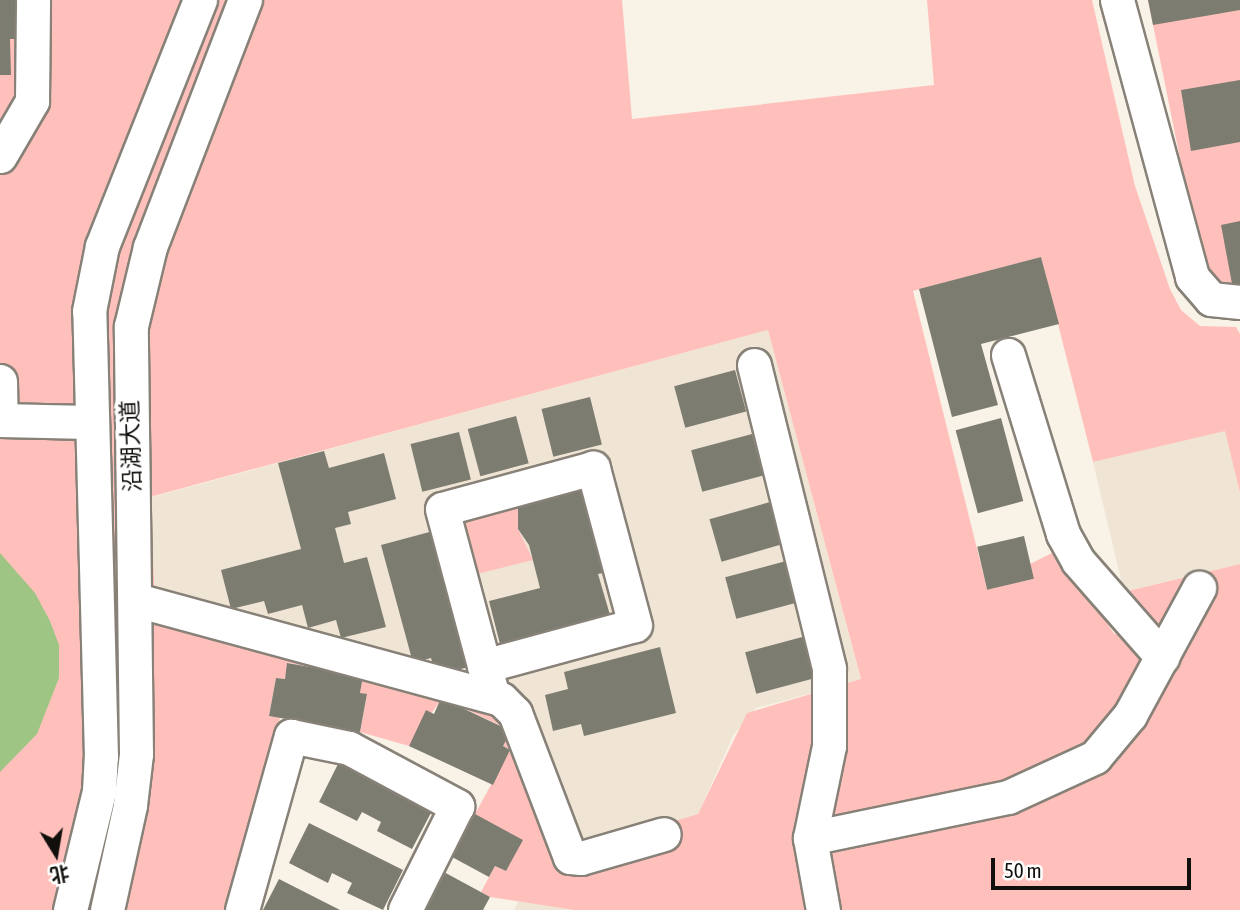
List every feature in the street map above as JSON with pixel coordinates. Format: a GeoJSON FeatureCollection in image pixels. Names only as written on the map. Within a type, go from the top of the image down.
{"type":"FeatureCollection","features":[{"type":"Feature","properties":{"kind":"street"},"geometry":{"type":"LineString","coordinates":[[0,156],[32,101],[33,0]]}},
{"type":"Feature","properties":{"kind":"street"},"geometry":{"type":"LineString","coordinates":[[70,910],[99,791],[101,757],[86,338],[99,258],[200,0]]}},
{"type":"Feature","properties":{"kind":"street","name":"沿湖大道"},"geometry":{"type":"LineString","coordinates":[[107,910],[130,805],[136,754],[136,600],[128,354],[135,303],[153,237],[245,0]]}},
{"type":"Feature","properties":{"kind":"street"},"geometry":{"type":"LineString","coordinates":[[1116,0],[1192,277],[1210,299],[1240,302]]}},
{"type":"Feature","properties":{"kind":"street"},"geometry":{"type":"LineString","coordinates":[[1008,355],[1063,534],[1078,561],[1162,657]]}},
{"type":"Feature","properties":{"kind":"street"},"geometry":{"type":"LineString","coordinates":[[754,365],[829,669],[829,746],[810,838],[823,910]]}},
{"type":"Feature","properties":{"kind":"street"},"geometry":{"type":"LineString","coordinates":[[0,381],[0,420],[89,422]]}},
{"type":"Feature","properties":{"kind":"street"},"geometry":{"type":"LineString","coordinates":[[136,600],[488,681],[635,625],[593,468],[442,509],[488,681],[515,713],[569,858],[581,859],[664,834]]}},
{"type":"Feature","properties":{"kind":"street"},"geometry":{"type":"LineString","coordinates":[[810,838],[1008,797],[1065,774],[1095,757],[1115,737],[1199,588]]}},
{"type":"Feature","properties":{"kind":"street"},"geometry":{"type":"LineString","coordinates":[[242,910],[291,736],[349,748],[457,806],[405,910]]}},
{"type":"Feature","properties":{"kind":"shaded area"},"geometry":{"type":"Polygon","coordinates":[[[0,0],[622,0],[632,119],[934,85],[927,0],[1092,0],[1135,186],[1170,289],[1181,310],[1200,326],[1236,327],[1240,334],[1240,493],[1225,431],[1093,462],[1041,257],[913,291],[987,589],[1033,579],[1030,564],[1058,550],[1115,635],[1124,592],[1240,564],[1240,910],[574,910],[490,897],[481,892],[495,866],[506,871],[475,814],[510,750],[503,746],[510,730],[442,698],[409,746],[360,732],[367,695],[360,693],[363,676],[288,663],[285,679],[276,678],[269,716],[280,718],[226,910],[0,910],[0,0]],[[768,330],[150,497],[156,618],[496,704],[570,839],[597,844],[698,814],[747,713],[861,679],[768,330]]]}},
{"type":"Feature","properties":{"kind":"shaded area"},"geometry":{"type":"Polygon","coordinates":[[[1148,0],[1240,0],[1240,288],[1220,285],[1207,273],[1192,218],[1148,0]]]}},
{"type":"Feature","properties":{"kind":"shaded area"},"geometry":{"type":"Polygon","coordinates":[[[768,330],[861,680],[756,708],[734,734],[698,814],[597,844],[578,844],[523,709],[154,596],[149,498],[768,330]]]}},
{"type":"Feature","properties":{"kind":"shaded area"},"geometry":{"type":"Polygon","coordinates":[[[1225,430],[1240,493],[1240,564],[1124,592],[1093,462],[1225,430]]]}},
{"type":"Feature","properties":{"kind":"shaded area"},"geometry":{"type":"Polygon","coordinates":[[[518,507],[518,529],[533,560],[469,576],[455,524],[518,507]]]}},
{"type":"Feature","properties":{"kind":"shaded area"},"geometry":{"type":"Polygon","coordinates":[[[0,553],[35,593],[50,621],[59,645],[59,678],[37,734],[0,772],[0,553]]]}},
{"type":"Feature","properties":{"kind":"shaded area"},"geometry":{"type":"Polygon","coordinates":[[[519,901],[574,910],[514,910],[519,901]]]}},
{"type":"Feature","properties":{"kind":"building"},"geometry":{"type":"Polygon","coordinates":[[[0,0],[21,0],[22,39],[10,39],[11,75],[0,75],[0,0]]]}},
{"type":"Feature","properties":{"kind":"building"},"geometry":{"type":"Polygon","coordinates":[[[1148,0],[1240,0],[1240,10],[1153,25],[1148,0]]]}},
{"type":"Feature","properties":{"kind":"building"},"geometry":{"type":"Polygon","coordinates":[[[1240,80],[1240,142],[1191,151],[1181,90],[1240,80]]]}},
{"type":"Feature","properties":{"kind":"building"},"geometry":{"type":"Polygon","coordinates":[[[1240,221],[1240,288],[1233,289],[1221,225],[1240,221]]]}},
{"type":"Feature","properties":{"kind":"building"},"geometry":{"type":"Polygon","coordinates":[[[1041,257],[1059,324],[981,344],[998,405],[952,417],[919,289],[1041,257]]]}},
{"type":"Feature","properties":{"kind":"building"},"geometry":{"type":"Polygon","coordinates":[[[735,370],[746,412],[685,428],[674,386],[735,370]]]}},
{"type":"Feature","properties":{"kind":"building"},"geometry":{"type":"Polygon","coordinates":[[[590,397],[602,445],[553,457],[541,409],[590,397]]]}},
{"type":"Feature","properties":{"kind":"building"},"geometry":{"type":"Polygon","coordinates":[[[516,416],[529,463],[480,476],[468,429],[516,416]]]}},
{"type":"Feature","properties":{"kind":"building"},"geometry":{"type":"Polygon","coordinates":[[[1001,418],[1023,501],[978,513],[956,430],[1001,418]]]}},
{"type":"Feature","properties":{"kind":"building"},"geometry":{"type":"Polygon","coordinates":[[[459,432],[471,480],[422,492],[410,444],[459,432]]]}},
{"type":"Feature","properties":{"kind":"building"},"geometry":{"type":"Polygon","coordinates":[[[752,434],[763,476],[702,492],[691,450],[752,434]]]}},
{"type":"Feature","properties":{"kind":"building"},"geometry":{"type":"Polygon","coordinates":[[[324,451],[329,468],[384,453],[396,499],[348,512],[351,524],[335,528],[344,563],[367,557],[386,627],[341,638],[336,620],[308,628],[302,605],[268,614],[264,601],[231,609],[221,570],[301,549],[278,463],[324,451]]]}},
{"type":"Feature","properties":{"kind":"building"},"geometry":{"type":"Polygon","coordinates":[[[586,489],[608,572],[598,574],[610,615],[500,644],[489,601],[540,588],[529,545],[518,529],[518,507],[586,489]]]}},
{"type":"Feature","properties":{"kind":"building"},"geometry":{"type":"Polygon","coordinates":[[[770,502],[782,544],[722,562],[709,519],[770,502]]]}},
{"type":"Feature","properties":{"kind":"building"},"geometry":{"type":"Polygon","coordinates":[[[437,530],[473,666],[436,675],[431,658],[413,663],[381,545],[437,530]]]}},
{"type":"Feature","properties":{"kind":"building"},"geometry":{"type":"Polygon","coordinates":[[[1024,536],[1034,579],[987,590],[977,547],[1024,536]]]}},
{"type":"Feature","properties":{"kind":"building"},"geometry":{"type":"Polygon","coordinates":[[[786,561],[797,603],[736,619],[725,577],[786,561]]]}},
{"type":"Feature","properties":{"kind":"building"},"geometry":{"type":"Polygon","coordinates":[[[806,636],[817,678],[756,694],[745,652],[806,636]]]}},
{"type":"Feature","properties":{"kind":"building"},"geometry":{"type":"Polygon","coordinates":[[[660,647],[676,713],[584,736],[581,724],[553,731],[545,695],[568,689],[564,672],[660,647]]]}},
{"type":"Feature","properties":{"kind":"building"},"geometry":{"type":"Polygon","coordinates":[[[287,663],[363,676],[360,693],[367,694],[360,732],[269,716],[276,678],[285,679],[287,663]]]}},
{"type":"Feature","properties":{"kind":"building"},"geometry":{"type":"Polygon","coordinates":[[[441,698],[511,731],[503,746],[510,750],[493,785],[409,746],[426,710],[434,714],[441,698]]]}},
{"type":"Feature","properties":{"kind":"building"},"geometry":{"type":"Polygon","coordinates":[[[339,762],[433,809],[412,849],[377,831],[381,822],[362,812],[357,821],[319,802],[339,762]]]}},
{"type":"Feature","properties":{"kind":"building"},"geometry":{"type":"Polygon","coordinates":[[[475,814],[523,840],[506,871],[495,866],[489,877],[452,857],[475,814]]]}},
{"type":"Feature","properties":{"kind":"building"},"geometry":{"type":"Polygon","coordinates":[[[309,823],[403,870],[383,910],[347,893],[352,883],[332,873],[328,883],[289,863],[309,823]]]}},
{"type":"Feature","properties":{"kind":"building"},"geometry":{"type":"Polygon","coordinates":[[[442,871],[490,897],[483,910],[422,910],[442,871]]]}},
{"type":"Feature","properties":{"kind":"building"},"geometry":{"type":"Polygon","coordinates":[[[279,879],[340,910],[263,910],[279,879]]]}}]}
